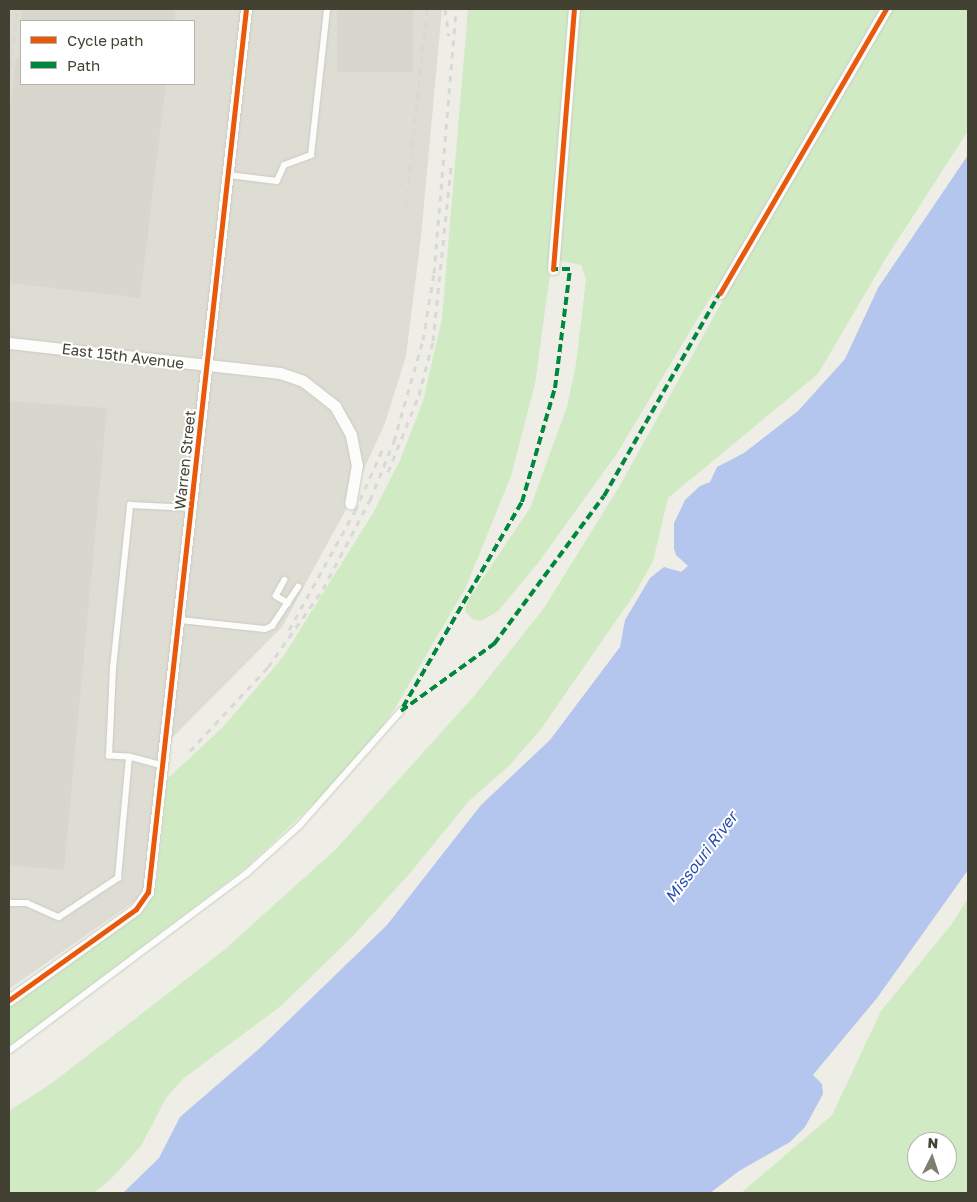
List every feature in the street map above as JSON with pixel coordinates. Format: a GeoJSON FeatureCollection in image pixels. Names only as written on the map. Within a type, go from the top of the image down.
{"type":"FeatureCollection","features":[{"type":"Feature","properties":{"kind":"street","name":"Warren Street"},"geometry":{"type":"LineString","coordinates":[[9,1000],[136,909],[148,892],[180,620],[246,9]]}},
{"type":"Feature","properties":{"kind":"street"},"geometry":{"type":"LineString","coordinates":[[553,269],[574,9]]}},
{"type":"Feature","properties":{"kind":"street"},"geometry":{"type":"LineString","coordinates":[[720,292],[886,9]]}},
{"type":"Feature","properties":{"kind":"street","name":"East 15th Avenue"},"geometry":{"type":"LineString","coordinates":[[9,343],[288,375],[324,394],[344,420],[355,451],[356,480],[350,503]]}},
{"type":"Feature","properties":{"kind":"lane"},"geometry":{"type":"LineString","coordinates":[[228,175],[277,181],[284,165],[311,155],[327,9]]}},
{"type":"Feature","properties":{"kind":"lane"},"geometry":{"type":"LineString","coordinates":[[163,766],[129,757],[109,756],[113,668],[130,505],[192,508]]}},
{"type":"Feature","properties":{"kind":"lane"},"geometry":{"type":"LineString","coordinates":[[285,580],[276,596],[288,603]]}},
{"type":"Feature","properties":{"kind":"lane"},"geometry":{"type":"LineString","coordinates":[[180,620],[265,629],[272,626],[298,587]]}},
{"type":"Feature","properties":{"kind":"lane"},"geometry":{"type":"LineString","coordinates":[[9,1051],[246,874],[300,825],[401,711]]}},
{"type":"Feature","properties":{"kind":"lane"},"geometry":{"type":"LineString","coordinates":[[9,903],[27,903],[60,917],[118,878],[129,757]]}},
{"type":"Feature","properties":{"kind":"shaded area"},"geometry":{"type":"Polygon","coordinates":[[[9,9],[442,9],[421,237],[406,356],[385,423],[344,513],[282,627],[165,745],[148,892],[9,989],[9,9]]]}},
{"type":"Feature","properties":{"kind":"green space"},"geometry":{"type":"Polygon","coordinates":[[[468,9],[968,9],[968,131],[886,258],[818,374],[668,498],[653,561],[636,592],[541,729],[509,766],[469,801],[411,872],[351,938],[281,1006],[184,1078],[166,1098],[141,1146],[110,1180],[94,1193],[9,1193],[9,1111],[52,1083],[224,950],[336,849],[474,696],[544,608],[619,487],[723,300],[726,292],[721,286],[716,288],[616,455],[538,563],[498,611],[481,621],[474,620],[465,612],[468,600],[530,508],[567,407],[576,364],[586,279],[581,265],[552,259],[535,384],[511,476],[466,587],[394,710],[368,746],[331,787],[247,867],[9,1047],[9,1008],[145,906],[151,897],[157,879],[167,779],[222,728],[283,657],[373,513],[400,460],[423,401],[442,318],[468,9]]]}},
{"type":"Feature","properties":{"kind":"green space"},"geometry":{"type":"Polygon","coordinates":[[[968,898],[968,1193],[741,1193],[832,1115],[881,1011],[951,925],[968,898]]]}},
{"type":"Feature","properties":{"kind":"water","name":"Missouri River"},"geometry":{"type":"Polygon","coordinates":[[[968,155],[968,870],[877,998],[813,1075],[822,1084],[823,1094],[805,1127],[790,1142],[739,1171],[710,1193],[123,1193],[159,1158],[180,1117],[260,1048],[387,925],[481,805],[550,740],[620,647],[625,620],[650,578],[664,567],[681,572],[688,566],[676,555],[674,549],[674,523],[685,500],[700,486],[710,482],[717,467],[744,453],[798,411],[845,359],[878,288],[968,155]]]}},
{"type":"Feature","properties":{"kind":"building"},"geometry":{"type":"Polygon","coordinates":[[[21,9],[175,9],[175,20],[21,20],[21,9]]]}},
{"type":"Feature","properties":{"kind":"building"},"geometry":{"type":"Polygon","coordinates":[[[337,9],[413,9],[413,72],[337,72],[337,9]]]}},
{"type":"Feature","properties":{"kind":"building"},"geometry":{"type":"Polygon","coordinates":[[[16,58],[20,59],[20,85],[166,85],[140,298],[9,283],[9,119],[16,58]]]}},
{"type":"Feature","properties":{"kind":"building"},"geometry":{"type":"Polygon","coordinates":[[[9,401],[107,408],[64,870],[9,865],[9,401]]]}},
{"type":"Feature","properties":{"kind":"railway"},"geometry":{"type":"LineString","coordinates":[[9,90],[17,9]]}},
{"type":"Feature","properties":{"kind":"railway"},"geometry":{"type":"LineString","coordinates":[[406,206],[427,9]]}},
{"type":"Feature","properties":{"kind":"railway"},"geometry":{"type":"LineString","coordinates":[[445,9],[449,36]]}},
{"type":"Feature","properties":{"kind":"railway"},"geometry":{"type":"LineString","coordinates":[[190,751],[268,667],[323,589],[370,500],[394,441],[423,340],[434,273],[456,9]]}},
{"type":"Feature","properties":{"kind":"railway"},"geometry":{"type":"LineString","coordinates":[[388,472],[419,395],[433,341],[451,166]]}},
{"type":"Feature","properties":{"kind":"railway"},"geometry":{"type":"LineString","coordinates":[[289,630],[355,511],[383,448]]}},
{"type":"Feature","properties":{"kind":"marked path"},"geometry":{"type":"LineString","coordinates":[[403,707],[522,502],[555,388],[570,269],[553,269]]}},
{"type":"Feature","properties":{"kind":"marked path"},"geometry":{"type":"LineString","coordinates":[[401,711],[494,644],[604,496],[720,293]]}},
{"type":"Feature","properties":{"kind":"cycle path"},"geometry":{"type":"LineString","coordinates":[[9,1000],[136,909],[148,892],[246,9]]}},
{"type":"Feature","properties":{"kind":"cycle path"},"geometry":{"type":"LineString","coordinates":[[553,269],[574,9]]}},
{"type":"Feature","properties":{"kind":"cycle path"},"geometry":{"type":"LineString","coordinates":[[720,293],[886,9]]}}]}
